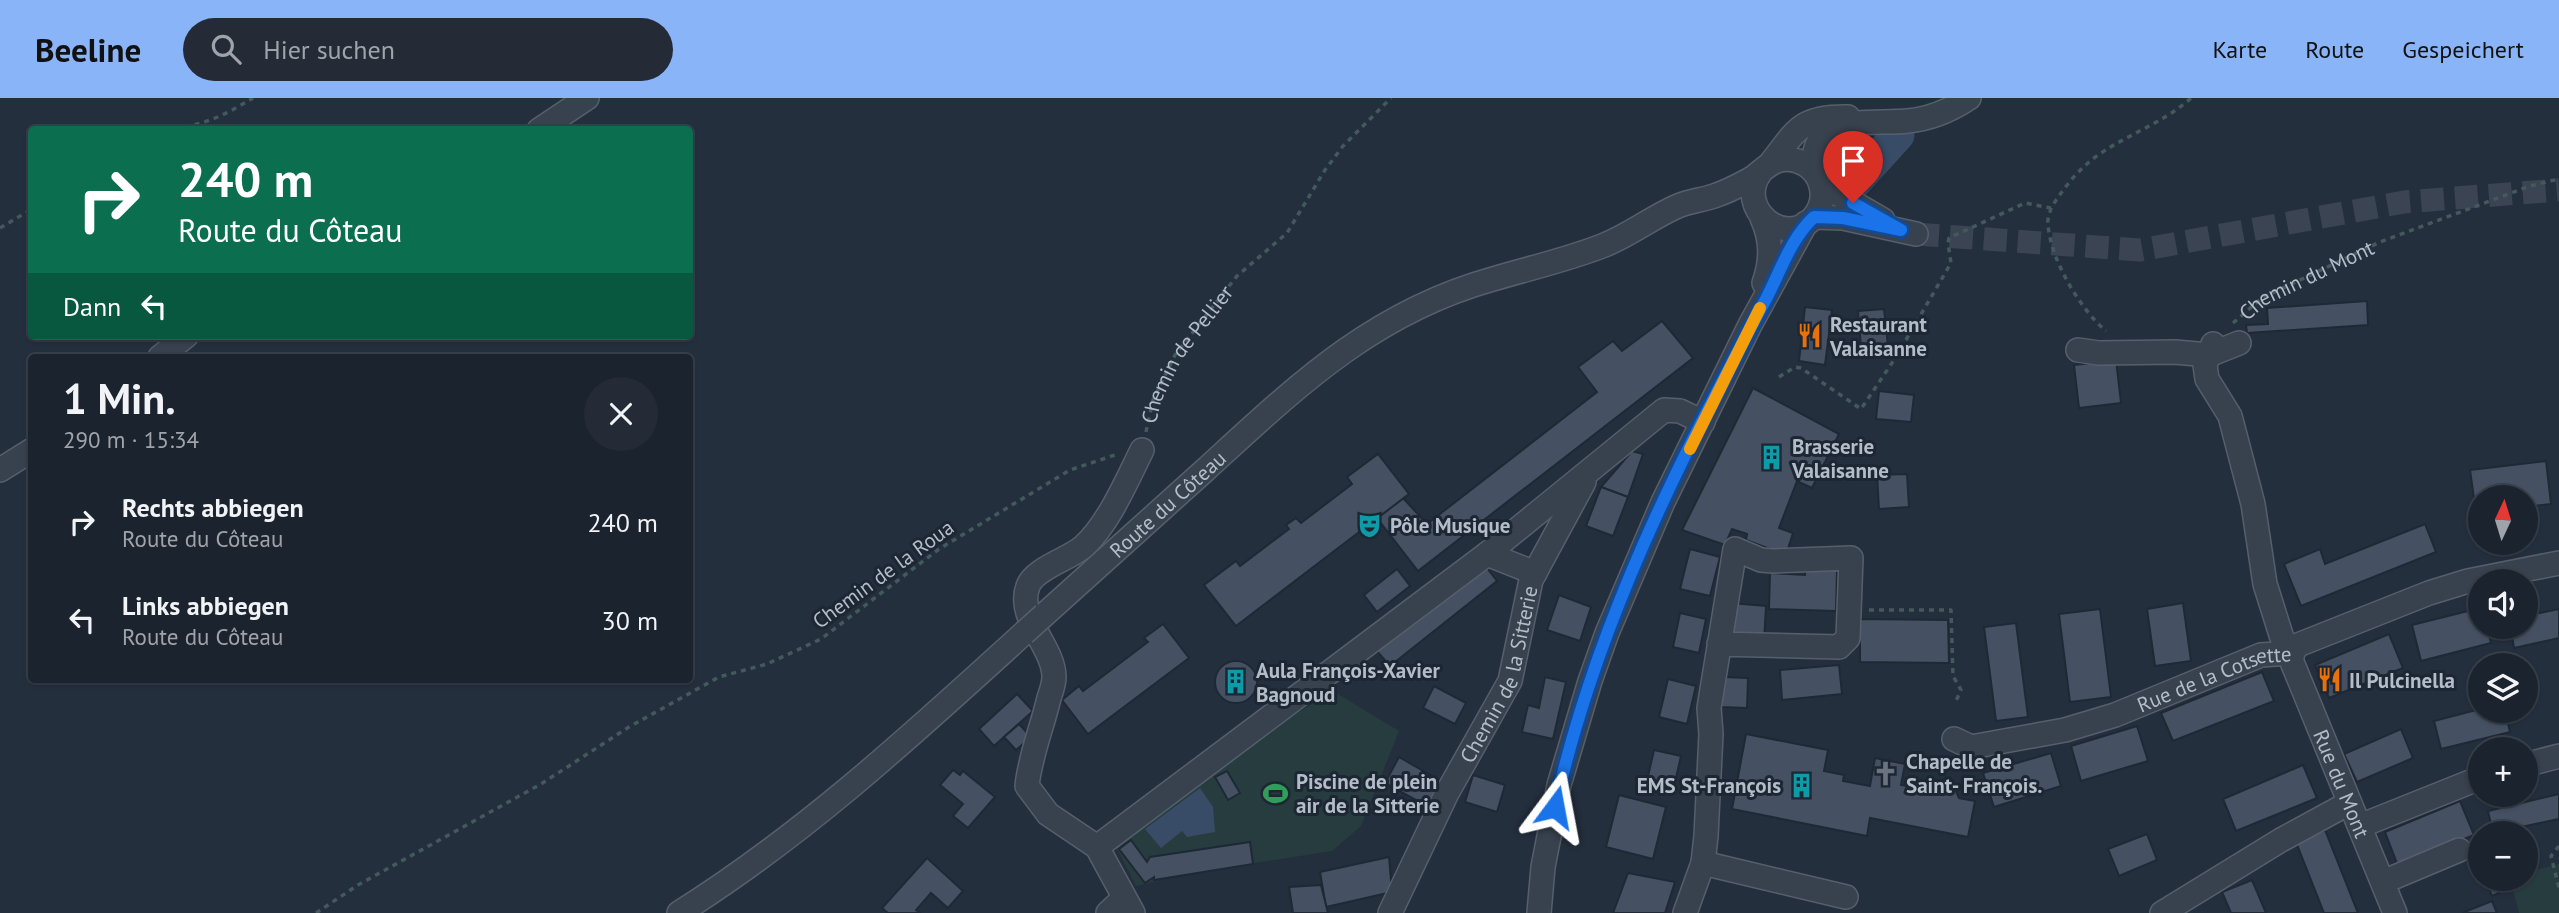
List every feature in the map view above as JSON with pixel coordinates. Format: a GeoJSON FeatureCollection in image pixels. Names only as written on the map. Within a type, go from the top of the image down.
{"type":"FeatureCollection","features":[{"type":"Feature","properties":{"kind":"street"},"geometry":{"type":"LineString","coordinates":[[545,126],[587,98]]}},
{"type":"Feature","properties":{"kind":"street"},"geometry":{"type":"LineString","coordinates":[[1539,913],[1555,807],[1590,681],[1607,633],[1646,541],[1750,326],[1821,202],[1815,148],[1823,136],[1849,123],[1918,120],[1942,113],[1969,98]]}},
{"type":"Feature","properties":{"kind":"street"},"geometry":{"type":"LineString","coordinates":[[1750,326],[1769,262],[1770,239],[1753,191],[1765,168],[1790,136],[1811,121],[1836,117],[1900,122]]}},
{"type":"Feature","properties":{"kind":"street"},"geometry":{"type":"LineString","coordinates":[[1715,195],[1734,200],[1759,214],[1771,225],[1783,229],[1795,228],[1810,220],[1843,218],[1908,232],[1817,178],[1802,162],[1782,159],[1765,168]]}},
{"type":"Feature","properties":{"kind":"street","name":"Route du Côteau"},"geometry":{"type":"LineString","coordinates":[[679,913],[758,860],[843,794],[1305,379],[1373,330],[1469,286],[1602,246],[1626,236],[1679,206],[1715,195],[1765,168]]}},
{"type":"Feature","properties":{"kind":"street"},"geometry":{"type":"LineString","coordinates":[[164,354],[181,340]]}},
{"type":"Feature","properties":{"kind":"street"},"geometry":{"type":"LineString","coordinates":[[2078,350],[2099,353],[2175,352],[2211,350],[2239,344]]}},
{"type":"Feature","properties":{"kind":"street"},"geometry":{"type":"LineString","coordinates":[[2211,350],[2205,365],[2207,379],[2230,416],[2253,503],[2265,584],[2283,638],[2292,653]]}},
{"type":"Feature","properties":{"kind":"street"},"geometry":{"type":"LineString","coordinates":[[1097,848],[1487,554],[1664,410],[1680,411],[1703,422]]}},
{"type":"Feature","properties":{"kind":"street","name":"Chemin de Pellier"},"geometry":{"type":"LineString","coordinates":[[1122,908],[1097,848],[1048,814],[1027,786],[1030,762],[1054,677],[1030,617],[1027,587],[1033,578],[1084,546],[1095,533],[1120,494],[1142,450]]}},
{"type":"Feature","properties":{"kind":"street"},"geometry":{"type":"LineString","coordinates":[[0,470],[28,452]]}},
{"type":"Feature","properties":{"kind":"street","name":"Chemin de la Sitterie"},"geometry":{"type":"LineString","coordinates":[[1390,913],[1447,793],[1510,681],[1531,579],[1589,473]]}},
{"type":"Feature","properties":{"kind":"street"},"geometry":{"type":"LineString","coordinates":[[1685,913],[1703,863],[1712,734],[1709,708],[1719,644],[1735,549],[1761,560],[1773,561],[1850,558],[1849,638],[1839,648],[1719,644]]}},
{"type":"Feature","properties":{"kind":"street"},"geometry":{"type":"LineString","coordinates":[[1487,554],[1535,573]]}},
{"type":"Feature","properties":{"kind":"street","name":"Rue de la Cotsette"},"geometry":{"type":"LineString","coordinates":[[1954,739],[1971,747],[2065,730],[2115,715],[2261,655],[2292,653],[2298,645],[2429,593],[2468,581],[2559,563]]}},
{"type":"Feature","properties":{"kind":"street","name":"Rue du Mont"},"geometry":{"type":"LineString","coordinates":[[2292,653],[2292,662],[2395,913]]}},
{"type":"Feature","properties":{"kind":"street"},"geometry":{"type":"LineString","coordinates":[[2538,762],[2559,756]]}},
{"type":"Feature","properties":{"kind":"street"},"geometry":{"type":"LineString","coordinates":[[2360,826],[2468,783]]}},
{"type":"Feature","properties":{"kind":"street"},"geometry":{"type":"LineString","coordinates":[[2162,913],[2281,839],[2349,803]]}},
{"type":"Feature","properties":{"kind":"street"},"geometry":{"type":"LineString","coordinates":[[2382,882],[2459,850]]}},
{"type":"Feature","properties":{"kind":"street"},"geometry":{"type":"LineString","coordinates":[[1703,863],[1846,897]]}},
{"type":"Feature","properties":{"kind":"path"},"geometry":{"type":"LineString","coordinates":[[158,126],[187,126],[209,120],[253,98]]}},
{"type":"Feature","properties":{"kind":"path","name":"Chemin de Pellier"},"geometry":{"type":"LineString","coordinates":[[1142,450],[1153,400],[1175,355],[1237,276],[1287,233],[1303,203],[1331,162],[1373,114],[1391,98]]}},
{"type":"Feature","properties":{"kind":"path"},"geometry":{"type":"LineString","coordinates":[[2118,334],[2105,331],[2078,301],[2056,258],[2047,223],[2051,208],[2076,174],[2095,158],[2175,113],[2191,98]]}},
{"type":"Feature","properties":{"kind":"path","name":"Chemin du Mont"},"geometry":{"type":"LineString","coordinates":[[2211,350],[2227,329],[2262,298],[2321,268],[2380,242],[2530,186],[2559,179]]}},
{"type":"Feature","properties":{"kind":"path"},"geometry":{"type":"LineString","coordinates":[[1779,377],[1795,367],[1801,368],[1861,409],[1896,357],[1951,263],[1949,238],[2025,203],[2051,208]]}},
{"type":"Feature","properties":{"kind":"path"},"geometry":{"type":"LineString","coordinates":[[0,228],[28,211]]}},
{"type":"Feature","properties":{"kind":"path","name":"Chemin de la Roua"},"geometry":{"type":"LineString","coordinates":[[316,913],[358,885],[541,785],[629,727],[719,677],[767,664],[821,639],[939,550],[1070,470],[1107,456],[1142,450]]}},
{"type":"Feature","properties":{"kind":"path"},"geometry":{"type":"LineString","coordinates":[[1849,610],[1951,610],[1953,676],[1961,690],[1956,701]]}},
{"type":"Feature","properties":{"kind":"path"},"geometry":{"type":"LineString","coordinates":[[2559,846],[2551,856],[2559,888]]}},
{"type":"Feature","properties":{"kind":"green space","name":"Piscine de plein air de la Sitterie"},"geometry":{"type":"Polygon","coordinates":[[[1333,691],[1399,731],[1361,826],[1332,851],[1184,874],[1136,886],[1114,843],[1221,760],[1333,691]]]}},
{"type":"Feature","properties":{"kind":"green space"},"geometry":{"type":"Polygon","coordinates":[[[2559,864],[2559,913],[2519,913],[2513,891],[2538,891],[2538,870],[2559,864]]]}},
{"type":"Feature","properties":{"kind":"water"},"geometry":{"type":"Polygon","coordinates":[[[1200,788],[1213,807],[1215,832],[1187,837],[1182,831],[1161,848],[1145,829],[1200,788]]]}},
{"type":"Feature","properties":{"kind":"building"},"geometry":{"type":"Polygon","coordinates":[[[2367,301],[2368,325],[2247,333],[2246,325],[2268,324],[2267,308],[2367,301]]]}},
{"type":"Feature","properties":{"kind":"building"},"geometry":{"type":"Polygon","coordinates":[[[1805,307],[1832,310],[1825,365],[1799,361],[1805,307]]]}},
{"type":"Feature","properties":{"kind":"building"},"geometry":{"type":"Polygon","coordinates":[[[1884,309],[1889,356],[1862,358],[1858,311],[1884,309]]]}},
{"type":"Feature","properties":{"kind":"building"},"geometry":{"type":"Polygon","coordinates":[[[1662,321],[1693,358],[1418,571],[1377,518],[1403,498],[1427,524],[1597,392],[1578,367],[1613,341],[1622,351],[1662,321]]]}},
{"type":"Feature","properties":{"kind":"building"},"geometry":{"type":"Polygon","coordinates":[[[2116,360],[2121,403],[2079,408],[2074,365],[2116,360]]]}},
{"type":"Feature","properties":{"kind":"building","name":"Brasserie Valaisanne"},"geometry":{"type":"Polygon","coordinates":[[[1753,388],[1839,434],[1812,488],[1797,481],[1779,528],[1793,533],[1786,555],[1746,540],[1747,534],[1732,529],[1725,545],[1682,530],[1753,388]]]}},
{"type":"Feature","properties":{"kind":"building"},"geometry":{"type":"Polygon","coordinates":[[[1879,391],[1914,395],[1911,422],[1876,419],[1879,391]]]}},
{"type":"Feature","properties":{"kind":"building"},"geometry":{"type":"Polygon","coordinates":[[[1632,451],[1643,454],[1628,497],[1601,487],[1632,451]]]}},
{"type":"Feature","properties":{"kind":"building"},"geometry":{"type":"Polygon","coordinates":[[[1378,454],[1409,494],[1236,626],[1204,585],[1236,561],[1240,566],[1289,529],[1286,525],[1296,518],[1301,523],[1352,484],[1347,477],[1378,454]]]}},
{"type":"Feature","properties":{"kind":"building"},"geometry":{"type":"Polygon","coordinates":[[[2546,461],[2551,504],[2538,506],[2538,485],[2472,485],[2470,470],[2546,461]]]}},
{"type":"Feature","properties":{"kind":"building"},"geometry":{"type":"Polygon","coordinates":[[[1907,474],[1909,507],[1879,509],[1877,475],[1907,474]]]}},
{"type":"Feature","properties":{"kind":"building"},"geometry":{"type":"Polygon","coordinates":[[[1601,487],[1628,497],[1613,536],[1586,526],[1601,487]]]}},
{"type":"Feature","properties":{"kind":"building"},"geometry":{"type":"Polygon","coordinates":[[[2425,524],[2436,552],[2301,606],[2284,564],[2320,549],[2325,564],[2425,524]]]}},
{"type":"Feature","properties":{"kind":"building"},"geometry":{"type":"Polygon","coordinates":[[[1690,549],[1720,557],[1710,596],[1680,589],[1690,549]]]}},
{"type":"Feature","properties":{"kind":"building"},"geometry":{"type":"Polygon","coordinates":[[[1483,563],[1497,581],[1390,666],[1375,649],[1483,563]]]}},
{"type":"Feature","properties":{"kind":"building"},"geometry":{"type":"Polygon","coordinates":[[[1806,568],[1837,569],[1836,611],[1769,609],[1770,573],[1805,575],[1806,568]]]}},
{"type":"Feature","properties":{"kind":"building"},"geometry":{"type":"Polygon","coordinates":[[[1397,569],[1410,586],[1377,612],[1364,595],[1397,569]]]}},
{"type":"Feature","properties":{"kind":"building"},"geometry":{"type":"Polygon","coordinates":[[[1559,595],[1591,607],[1580,641],[1547,630],[1559,595]]]}},
{"type":"Feature","properties":{"kind":"building"},"geometry":{"type":"Polygon","coordinates":[[[1731,603],[1766,606],[1764,642],[1729,639],[1731,603]]]}},
{"type":"Feature","properties":{"kind":"building"},"geometry":{"type":"Polygon","coordinates":[[[2183,603],[2191,661],[2155,666],[2147,609],[2183,603]]]}},
{"type":"Feature","properties":{"kind":"building"},"geometry":{"type":"Polygon","coordinates":[[[2100,609],[2111,697],[2070,702],[2059,614],[2100,609]]]}},
{"type":"Feature","properties":{"kind":"building"},"geometry":{"type":"Polygon","coordinates":[[[2559,609],[2559,638],[2514,648],[2512,639],[2538,639],[2538,613],[2559,609]]]}},
{"type":"Feature","properties":{"kind":"building"},"geometry":{"type":"Polygon","coordinates":[[[2468,611],[2468,639],[2490,639],[2491,643],[2421,661],[2412,625],[2468,611]]]}},
{"type":"Feature","properties":{"kind":"building"},"geometry":{"type":"Polygon","coordinates":[[[1680,613],[1706,619],[1699,653],[1673,647],[1680,613]]]}},
{"type":"Feature","properties":{"kind":"building"},"geometry":{"type":"Polygon","coordinates":[[[1860,619],[1948,620],[1949,663],[1860,662],[1860,619]]]}},
{"type":"Feature","properties":{"kind":"building"},"geometry":{"type":"Polygon","coordinates":[[[2016,623],[2028,717],[1996,721],[1984,627],[2016,623]]]}},
{"type":"Feature","properties":{"kind":"building"},"geometry":{"type":"Polygon","coordinates":[[[1163,624],[1189,658],[1088,734],[1062,700],[1079,686],[1083,691],[1148,642],[1144,638],[1163,624]]]}},
{"type":"Feature","properties":{"kind":"building"},"geometry":{"type":"Polygon","coordinates":[[[2389,634],[2403,668],[2329,698],[2315,665],[2389,634]]]}},
{"type":"Feature","properties":{"kind":"building","name":"Aula François-Xavier Bagnoud"},"geometry":{"type":"Polygon","coordinates":[[[1236,661],[1251,667],[1257,682],[1251,697],[1236,703],[1221,697],[1215,682],[1221,667],[1236,661]]]}},
{"type":"Feature","properties":{"kind":"building"},"geometry":{"type":"Polygon","coordinates":[[[1839,665],[1842,694],[1782,700],[1780,670],[1839,665]]]}},
{"type":"Feature","properties":{"kind":"building"},"geometry":{"type":"Polygon","coordinates":[[[2262,672],[2274,701],[2173,741],[2161,713],[2262,672]]]}},
{"type":"Feature","properties":{"kind":"building"},"geometry":{"type":"Polygon","coordinates":[[[1545,677],[1566,682],[1553,739],[1522,732],[1528,705],[1539,708],[1545,677]]]}},
{"type":"Feature","properties":{"kind":"building"},"geometry":{"type":"Polygon","coordinates":[[[1722,677],[1748,678],[1747,708],[1721,707],[1722,677]]]}},
{"type":"Feature","properties":{"kind":"building"},"geometry":{"type":"Polygon","coordinates":[[[1668,679],[1696,686],[1687,724],[1659,717],[1668,679]]]}},
{"type":"Feature","properties":{"kind":"building"},"geometry":{"type":"Polygon","coordinates":[[[1434,686],[1466,703],[1455,724],[1423,708],[1434,686]]]}},
{"type":"Feature","properties":{"kind":"building"},"geometry":{"type":"Polygon","coordinates":[[[1017,694],[1033,711],[994,746],[979,729],[1017,694]]]}},
{"type":"Feature","properties":{"kind":"building"},"geometry":{"type":"Polygon","coordinates":[[[2468,712],[2468,723],[2508,723],[2510,732],[2490,737],[2468,737],[2468,742],[2441,749],[2434,721],[2468,712]]]}},
{"type":"Feature","properties":{"kind":"building"},"geometry":{"type":"Polygon","coordinates":[[[1019,724],[1031,737],[1016,750],[1004,737],[1019,724]]]}},
{"type":"Feature","properties":{"kind":"building"},"geometry":{"type":"Polygon","coordinates":[[[2137,726],[2148,761],[2081,781],[2071,746],[2137,726]]]}},
{"type":"Feature","properties":{"kind":"building"},"geometry":{"type":"Polygon","coordinates":[[[2401,729],[2413,758],[2357,782],[2344,754],[2401,729]]]}},
{"type":"Feature","properties":{"kind":"building","name":"EMS St-François"},"geometry":{"type":"Polygon","coordinates":[[[1746,734],[1828,750],[1824,771],[1844,775],[1843,781],[1870,786],[1875,758],[1905,764],[1901,785],[1935,791],[1945,786],[1955,789],[1959,798],[1975,801],[1968,837],[1870,818],[1867,836],[1732,809],[1746,734]]]}},
{"type":"Feature","properties":{"kind":"building"},"geometry":{"type":"Polygon","coordinates":[[[1654,750],[1681,756],[1673,791],[1646,785],[1654,750]]]}},
{"type":"Feature","properties":{"kind":"building"},"geometry":{"type":"Polygon","coordinates":[[[2051,753],[2061,786],[1994,807],[1983,773],[2051,753]]]}},
{"type":"Feature","properties":{"kind":"building"},"geometry":{"type":"Polygon","coordinates":[[[1399,757],[1446,784],[1432,809],[1385,783],[1399,757]]]}},
{"type":"Feature","properties":{"kind":"building"},"geometry":{"type":"Polygon","coordinates":[[[2303,765],[2317,798],[2236,831],[2223,799],[2303,765]]]}},
{"type":"Feature","properties":{"kind":"building"},"geometry":{"type":"Polygon","coordinates":[[[953,770],[960,775],[963,771],[995,797],[968,828],[953,816],[963,804],[940,785],[953,770]]]}},
{"type":"Feature","properties":{"kind":"building"},"geometry":{"type":"Polygon","coordinates":[[[1227,771],[1240,793],[1228,800],[1215,777],[1227,771]]]}},
{"type":"Feature","properties":{"kind":"building"},"geometry":{"type":"Polygon","coordinates":[[[1473,775],[1505,785],[1497,812],[1465,802],[1473,775]]]}},
{"type":"Feature","properties":{"kind":"building"},"geometry":{"type":"Polygon","coordinates":[[[2559,794],[2559,819],[2538,823],[2538,821],[2490,821],[2488,811],[2505,807],[2538,807],[2538,799],[2559,794]]]}},
{"type":"Feature","properties":{"kind":"building"},"geometry":{"type":"Polygon","coordinates":[[[1619,795],[1666,807],[1653,859],[1606,847],[1619,795]]]}},
{"type":"Feature","properties":{"kind":"building"},"geometry":{"type":"Polygon","coordinates":[[[2460,801],[2468,821],[2468,837],[2398,866],[2385,832],[2460,801]]]}},
{"type":"Feature","properties":{"kind":"building"},"geometry":{"type":"Polygon","coordinates":[[[2325,830],[2358,913],[2324,913],[2296,842],[2325,830]]]}},
{"type":"Feature","properties":{"kind":"building"},"geometry":{"type":"Polygon","coordinates":[[[2147,834],[2157,860],[2119,876],[2108,849],[2147,834]]]}},
{"type":"Feature","properties":{"kind":"building"},"geometry":{"type":"Polygon","coordinates":[[[1131,840],[1147,862],[1150,857],[1250,842],[1253,864],[1154,880],[1154,877],[1145,883],[1119,849],[1131,840]]]}},
{"type":"Feature","properties":{"kind":"building"},"geometry":{"type":"Polygon","coordinates":[[[1389,857],[1392,892],[1326,907],[1320,872],[1389,857]]]}},
{"type":"Feature","properties":{"kind":"building"},"geometry":{"type":"Polygon","coordinates":[[[927,858],[963,891],[948,908],[931,893],[916,910],[920,913],[888,913],[882,908],[927,858]]]}},
{"type":"Feature","properties":{"kind":"building"},"geometry":{"type":"Polygon","coordinates":[[[1628,873],[1675,882],[1665,913],[1613,913],[1628,873]]]}},
{"type":"Feature","properties":{"kind":"building"},"geometry":{"type":"Polygon","coordinates":[[[2252,880],[2266,913],[2231,913],[2222,892],[2252,880]]]}},
{"type":"Feature","properties":{"kind":"building"},"geometry":{"type":"Polygon","coordinates":[[[1321,885],[1328,913],[1293,913],[1289,887],[1321,885]]]}},
{"type":"Feature","properties":{"kind":"building"},"geometry":{"type":"Polygon","coordinates":[[[2490,891],[2501,891],[2501,892],[2492,896],[2490,891]]]}},
{"type":"Feature","properties":{"kind":"building"},"geometry":{"type":"Polygon","coordinates":[[[2492,901],[2497,913],[2462,913],[2492,901]]]}},
{"type":"Feature","properties":{"kind":"waterway"},"geometry":{"type":"LineString","coordinates":[[1848,190],[1898,135]]}},
{"type":"Feature","properties":{"kind":"tunnel"},"geometry":{"type":"LineString","coordinates":[[1916,234],[2140,250],[2404,202],[2559,190]]}},
{"type":"Feature","properties":{"kind":"slow traffic"},"geometry":{"type":"LineString","coordinates":[[1690,449],[1760,308]]}},
{"type":"Feature","properties":{"kind":"place","name":"Restaurant Valaisanne"},"geometry":{"type":"Point","coordinates":[1810,336]}},
{"type":"Feature","properties":{"kind":"place","name":"Brasserie Valaisanne"},"geometry":{"type":"Point","coordinates":[1772,458]}},
{"type":"Feature","properties":{"kind":"place","name":"Pôle Musique"},"geometry":{"type":"Point","coordinates":[1370,525]}},
{"type":"Feature","properties":{"kind":"place","name":"Il Pulcinella"},"geometry":{"type":"Point","coordinates":[2329,680]}},
{"type":"Feature","properties":{"kind":"place","name":"Aula François-Xavier Bagnoud"},"geometry":{"type":"Point","coordinates":[1236,682]}},
{"type":"Feature","properties":{"kind":"place","name":"Chapelle de Saint- François."},"geometry":{"type":"Point","coordinates":[1886,773]}},
{"type":"Feature","properties":{"kind":"place","name":"EMS St-François"},"geometry":{"type":"Point","coordinates":[1801,785]}},
{"type":"Feature","properties":{"kind":"place","name":"Piscine de plein air de la Sitterie"},"geometry":{"type":"Point","coordinates":[1276,793]}},
{"type":"Feature","properties":{"kind":"route"},"geometry":{"type":"LineString","coordinates":[[1555,807],[1571,741],[1590,681],[1628,582],[1686,454],[1799,234],[1814,217],[1843,218],[1901,230],[1853,203]]}}]}
